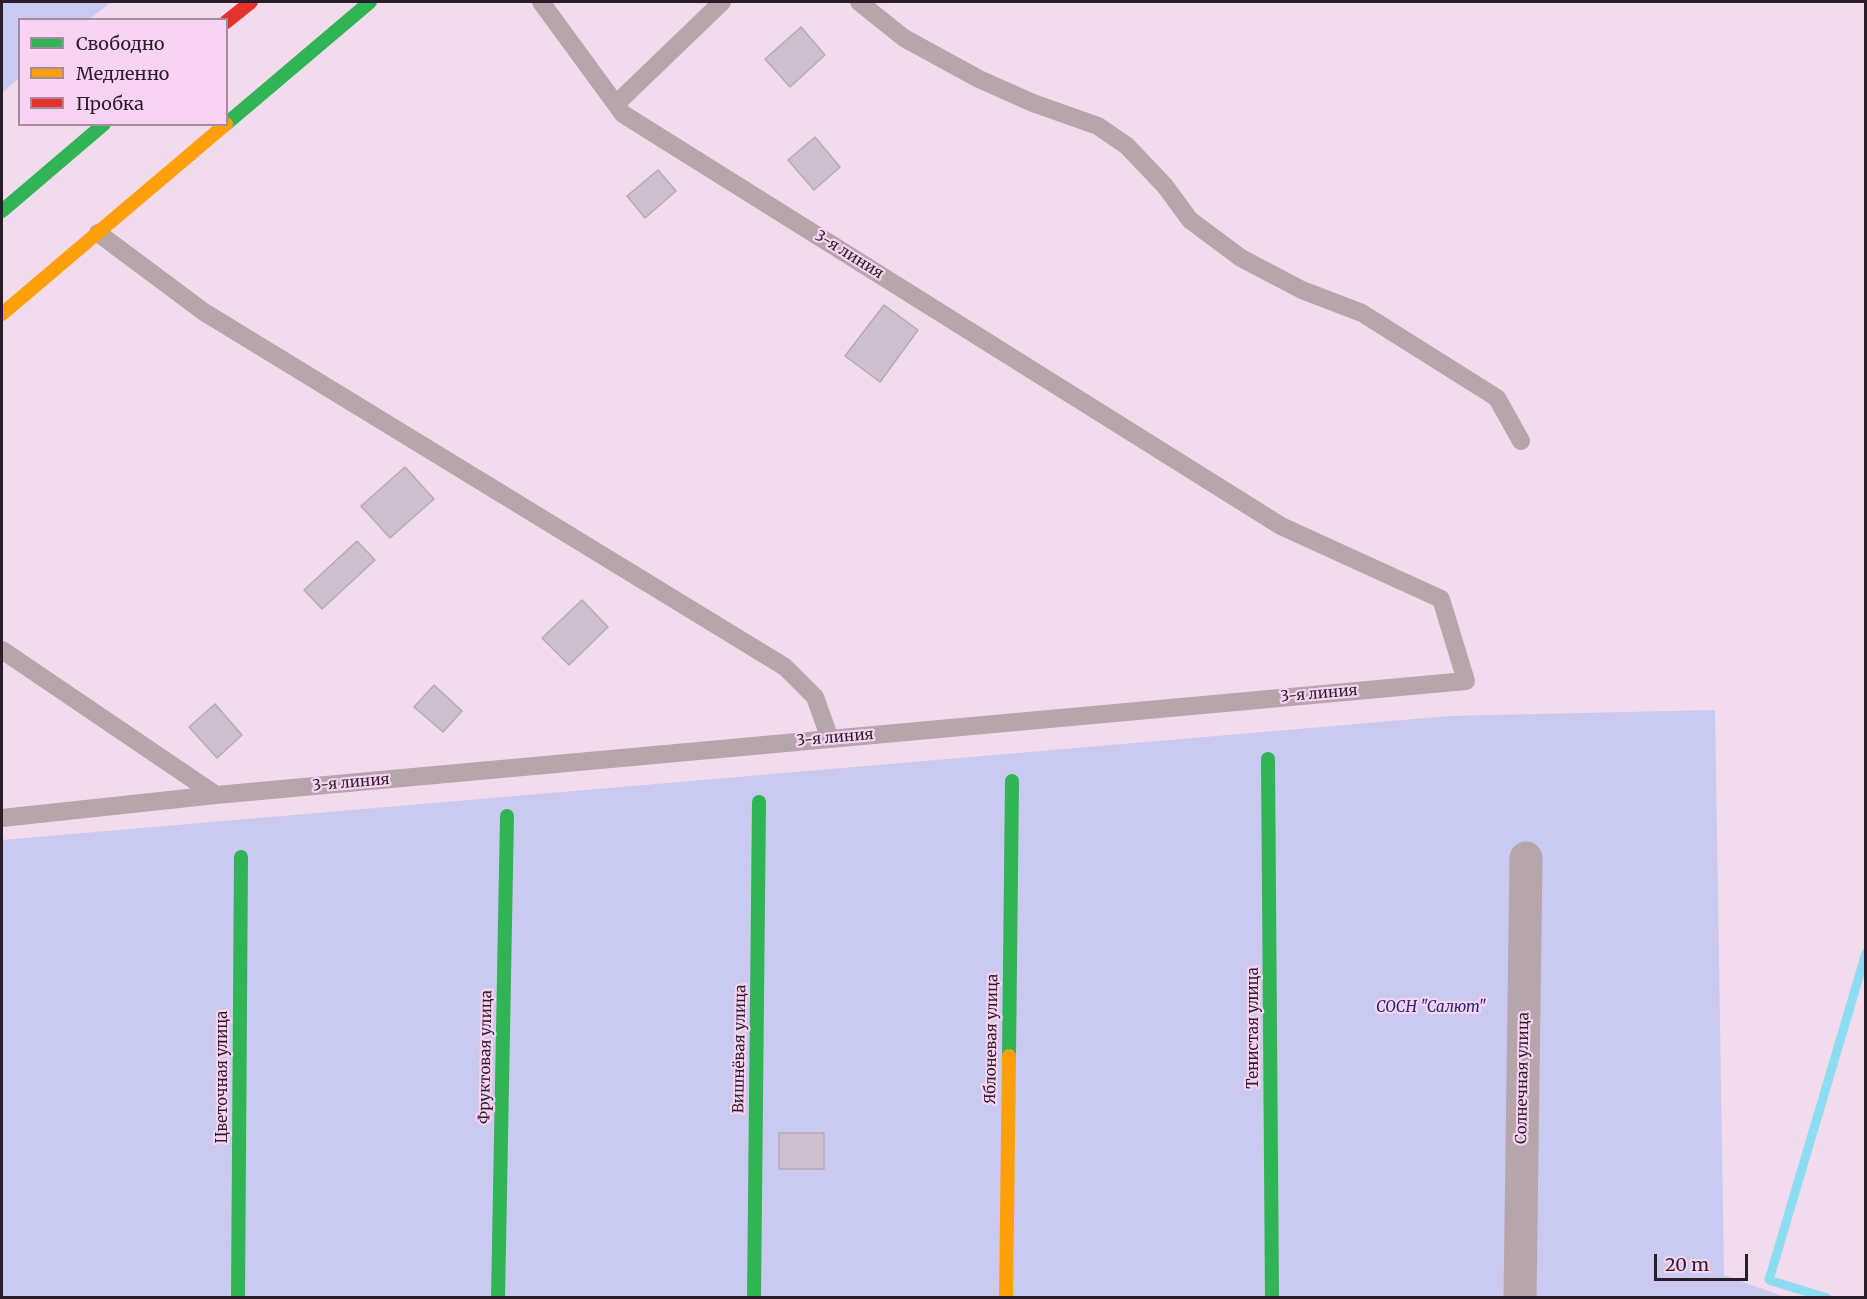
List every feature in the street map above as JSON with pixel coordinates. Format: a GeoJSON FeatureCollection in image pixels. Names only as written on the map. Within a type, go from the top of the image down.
{"type":"FeatureCollection","features":[{"type":"Feature","properties":{"kind":"main road"},"geometry":{"type":"LineString","coordinates":[[228,20],[251,2]]}},
{"type":"Feature","properties":{"kind":"main road"},"geometry":{"type":"LineString","coordinates":[[228,122],[370,2]]}},
{"type":"Feature","properties":{"kind":"main road"},"geometry":{"type":"LineString","coordinates":[[2,211],[102,126]]}},
{"type":"Feature","properties":{"kind":"main road"},"geometry":{"type":"LineString","coordinates":[[2,315],[224,126]]}},
{"type":"Feature","properties":{"kind":"main road","name":"Тенистая улица"},"geometry":{"type":"LineString","coordinates":[[1268,759],[1272,1298]]}},
{"type":"Feature","properties":{"kind":"main road","name":"Яблоневая улица"},"geometry":{"type":"LineString","coordinates":[[1006,1298],[1012,781]]}},
{"type":"Feature","properties":{"kind":"main road","name":"Вишнёвая улица"},"geometry":{"type":"LineString","coordinates":[[753,1298],[759,802]]}},
{"type":"Feature","properties":{"kind":"main road","name":"Фруктовая улица"},"geometry":{"type":"LineString","coordinates":[[498,1298],[507,816]]}},
{"type":"Feature","properties":{"kind":"main road","name":"Цветочная улица"},"geometry":{"type":"LineString","coordinates":[[238,1298],[242,857]]}},
{"type":"Feature","properties":{"kind":"street","name":"Солнечная улица"},"geometry":{"type":"LineString","coordinates":[[1520,1298],[1526,858]]}},
{"type":"Feature","properties":{"kind":"lane","name":"3-я линия"},"geometry":{"type":"LineString","coordinates":[[2,818],[216,795],[1466,681],[1441,599],[1281,526],[623,114],[541,2]]}},
{"type":"Feature","properties":{"kind":"lane"},"geometry":{"type":"LineString","coordinates":[[616,104],[722,2]]}},
{"type":"Feature","properties":{"kind":"lane"},"geometry":{"type":"LineString","coordinates":[[859,2],[904,38],[979,79],[1033,103],[1098,126],[1127,146],[1165,186],[1190,220],[1241,258],[1302,290],[1362,313],[1497,398],[1521,441]]}},
{"type":"Feature","properties":{"kind":"lane"},"geometry":{"type":"LineString","coordinates":[[98,233],[204,312],[785,667],[815,697],[830,739]]}},
{"type":"Feature","properties":{"kind":"lane"},"geometry":{"type":"LineString","coordinates":[[2,650],[216,795]]}},
{"type":"Feature","properties":{"kind":"green space"},"geometry":{"type":"Polygon","coordinates":[[[2,2],[111,2],[91,18],[18,18],[18,79],[2,93],[2,2]]]}},
{"type":"Feature","properties":{"kind":"green space","name":"СОСН \"Салют\""},"geometry":{"type":"Polygon","coordinates":[[[1715,710],[1724,1275],[1785,1297],[2,1298],[2,840],[1450,716],[1715,710]]]}},
{"type":"Feature","properties":{"kind":"building"},"geometry":{"type":"Polygon","coordinates":[[[801,27],[825,55],[790,87],[765,59],[801,27]]]}},
{"type":"Feature","properties":{"kind":"building"},"geometry":{"type":"Polygon","coordinates":[[[815,137],[840,167],[814,190],[788,160],[815,137]]]}},
{"type":"Feature","properties":{"kind":"building"},"geometry":{"type":"Polygon","coordinates":[[[658,170],[676,191],[645,218],[627,196],[658,170]]]}},
{"type":"Feature","properties":{"kind":"building"},"geometry":{"type":"Polygon","coordinates":[[[884,305],[918,330],[880,382],[845,356],[884,305]]]}},
{"type":"Feature","properties":{"kind":"building"},"geometry":{"type":"Polygon","coordinates":[[[405,467],[434,499],[390,538],[361,506],[405,467]]]}},
{"type":"Feature","properties":{"kind":"building"},"geometry":{"type":"Polygon","coordinates":[[[357,541],[375,560],[322,609],[304,590],[357,541]]]}},
{"type":"Feature","properties":{"kind":"building"},"geometry":{"type":"Polygon","coordinates":[[[582,600],[608,627],[569,665],[542,638],[582,600]]]}},
{"type":"Feature","properties":{"kind":"building"},"geometry":{"type":"Polygon","coordinates":[[[434,685],[462,711],[443,732],[414,707],[434,685]]]}},
{"type":"Feature","properties":{"kind":"building"},"geometry":{"type":"Polygon","coordinates":[[[215,704],[242,735],[217,758],[189,727],[215,704]]]}},
{"type":"Feature","properties":{"kind":"building"},"geometry":{"type":"Polygon","coordinates":[[[779,1133],[824,1133],[824,1169],[779,1169],[779,1133]]]}},
{"type":"Feature","properties":{"kind":"waterway"},"geometry":{"type":"LineString","coordinates":[[1827,1298],[1769,1280],[1866,953]]}},
{"type":"Feature","properties":{"kind":"traffic: fast"},"geometry":{"type":"LineString","coordinates":[[228,122],[370,2]]}},
{"type":"Feature","properties":{"kind":"traffic: fast"},"geometry":{"type":"LineString","coordinates":[[2,211],[102,126]]}},
{"type":"Feature","properties":{"kind":"traffic: fast"},"geometry":{"type":"LineString","coordinates":[[1268,759],[1272,1298]]}},
{"type":"Feature","properties":{"kind":"traffic: fast"},"geometry":{"type":"LineString","coordinates":[[1009,1056],[1012,781]]}},
{"type":"Feature","properties":{"kind":"traffic: fast"},"geometry":{"type":"LineString","coordinates":[[754,1298],[759,802]]}},
{"type":"Feature","properties":{"kind":"traffic: fast"},"geometry":{"type":"LineString","coordinates":[[498,1298],[507,816]]}},
{"type":"Feature","properties":{"kind":"traffic: fast"},"geometry":{"type":"LineString","coordinates":[[238,1298],[241,857]]}},
{"type":"Feature","properties":{"kind":"traffic: slow"},"geometry":{"type":"LineString","coordinates":[[2,314],[224,126]]}},
{"type":"Feature","properties":{"kind":"traffic: slow"},"geometry":{"type":"LineString","coordinates":[[1006,1298],[1009,1056]]}},
{"type":"Feature","properties":{"kind":"traffic: jam"},"geometry":{"type":"LineString","coordinates":[[228,20],[251,2]]}}]}
